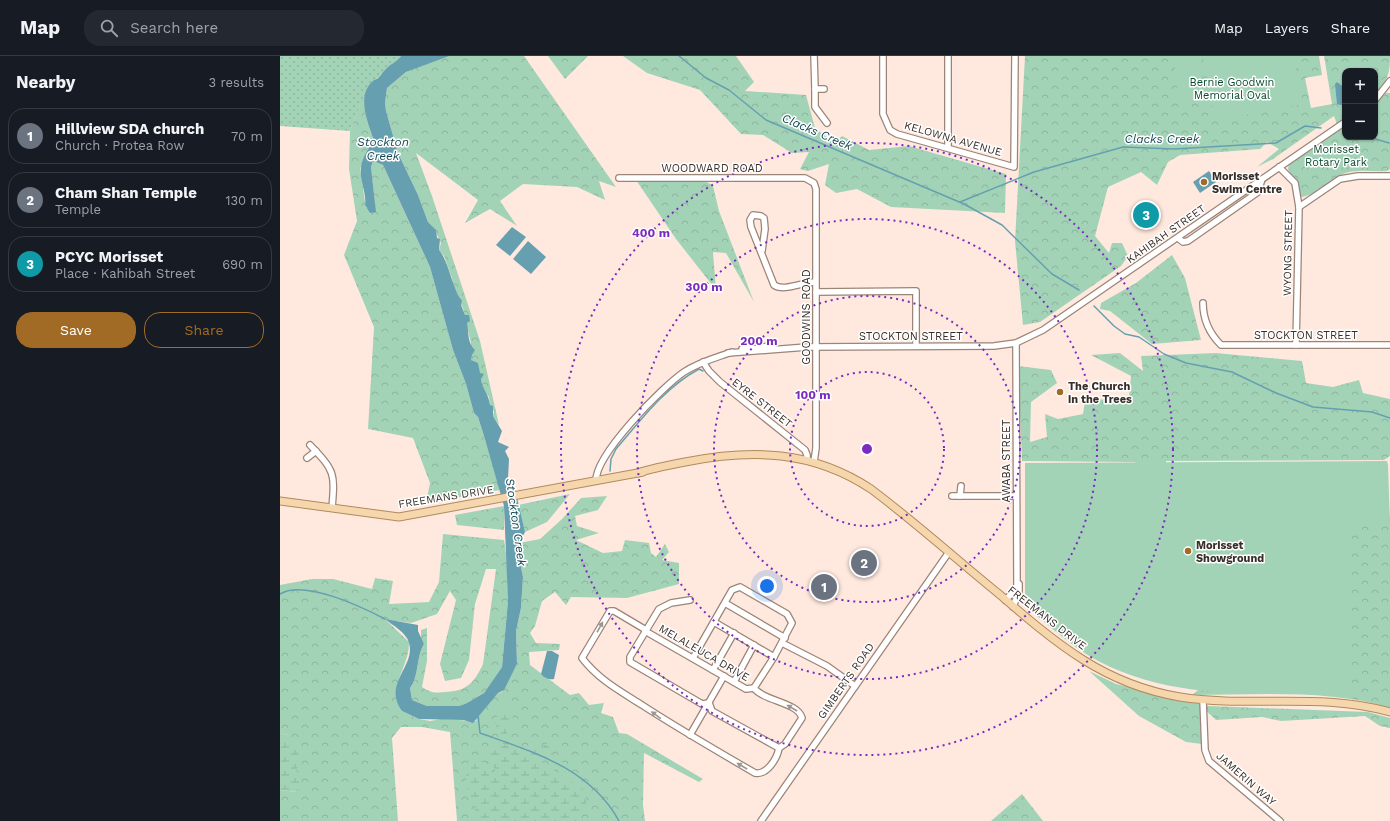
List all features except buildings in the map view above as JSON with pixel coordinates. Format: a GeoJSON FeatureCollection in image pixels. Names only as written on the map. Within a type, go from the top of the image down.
{"type":"FeatureCollection","features":[{"type":"Feature","properties":{"kind":"main road","name":"FREEMANS DRIVE"},"geometry":{"type":"LineString","coordinates":[[280,501],[399,517],[493,501],[638,473],[649,469],[705,458],[752,454],[783,455],[811,461],[847,474],[871,489],[1067,650],[1091,666],[1115,678],[1152,691],[1203,700],[1323,701],[1351,704],[1390,712]]}},
{"type":"Feature","properties":{"kind":"street"},"geometry":{"type":"LineString","coordinates":[[814,56],[814,107],[827,124]]}},
{"type":"Feature","properties":{"kind":"street","name":"KELOWNA AVENUE"},"geometry":{"type":"LineString","coordinates":[[883,56],[883,114],[890,130],[897,134],[1014,167],[1015,56]]}},
{"type":"Feature","properties":{"kind":"street"},"geometry":{"type":"LineString","coordinates":[[948,56],[948,148]]}},
{"type":"Feature","properties":{"kind":"street"},"geometry":{"type":"LineString","coordinates":[[1378,96],[1390,81]]}},
{"type":"Feature","properties":{"kind":"street"},"geometry":{"type":"LineString","coordinates":[[814,89],[824,89]]}},
{"type":"Feature","properties":{"kind":"street","name":"KAHIBAH STREET"},"geometry":{"type":"LineString","coordinates":[[1016,343],[1043,330],[1342,124]]}},
{"type":"Feature","properties":{"kind":"street","name":"WYONG STREET"},"geometry":{"type":"LineString","coordinates":[[1279,167],[1295,183],[1299,207],[1296,345]]}},
{"type":"Feature","properties":{"kind":"street"},"geometry":{"type":"LineString","coordinates":[[1299,207],[1340,179],[1358,176],[1390,176]]}},
{"type":"Feature","properties":{"kind":"street","name":"WOODWARD ROAD"},"geometry":{"type":"LineString","coordinates":[[619,178],[805,178]]}},
{"type":"Feature","properties":{"kind":"street","name":"GOODWINS ROAD"},"geometry":{"type":"LineString","coordinates":[[805,178],[814,183],[816,189],[816,448],[811,461]]}},
{"type":"Feature","properties":{"kind":"street"},"geometry":{"type":"LineString","coordinates":[[762,251],[765,235],[764,218],[753,215],[750,220],[750,224],[762,251],[769,277],[774,285],[777,288],[804,282],[816,282]]}},
{"type":"Feature","properties":{"kind":"street"},"geometry":{"type":"LineString","coordinates":[[816,292],[916,291],[916,346]]}},
{"type":"Feature","properties":{"kind":"street","name":"STOCKTON STREET"},"geometry":{"type":"LineString","coordinates":[[1203,303],[1203,315],[1210,332],[1221,345],[1390,345]]}},
{"type":"Feature","properties":{"kind":"street","name":"STOCKTON STREET"},"geometry":{"type":"LineString","coordinates":[[596,481],[596,474],[604,459],[646,407],[668,384],[692,367],[728,353],[807,347],[994,346],[1016,343]]}},
{"type":"Feature","properties":{"kind":"street","name":"AWABA STREET"},"geometry":{"type":"LineString","coordinates":[[1013,607],[1019,591],[1017,578],[1016,496],[1016,343]]}},
{"type":"Feature","properties":{"kind":"street","name":"EYRE STREET"},"geometry":{"type":"LineString","coordinates":[[704,362],[709,371],[720,382],[805,450],[811,461]]}},
{"type":"Feature","properties":{"kind":"street"},"geometry":{"type":"LineString","coordinates":[[310,445],[333,473],[334,482],[332,508]]}},
{"type":"Feature","properties":{"kind":"street"},"geometry":{"type":"LineString","coordinates":[[307,458],[316,451]]}},
{"type":"Feature","properties":{"kind":"street"},"geometry":{"type":"LineString","coordinates":[[960,496],[961,486]]}},
{"type":"Feature","properties":{"kind":"street"},"geometry":{"type":"LineString","coordinates":[[952,496],[1016,496]]}},
{"type":"Feature","properties":{"kind":"street","name":"GIMBERTS ROAD"},"geometry":{"type":"LineString","coordinates":[[761,821],[949,552]]}},
{"type":"Feature","properties":{"kind":"street","name":"AWABA STREET"},"geometry":{"type":"LineString","coordinates":[[1005,600],[1015,591],[1017,578]]}},
{"type":"Feature","properties":{"kind":"street"},"geometry":{"type":"LineString","coordinates":[[693,658],[725,603],[735,588],[740,587],[787,614],[792,620],[792,625],[784,640],[754,688]]}},
{"type":"Feature","properties":{"kind":"street"},"geometry":{"type":"LineString","coordinates":[[690,600],[671,603],[659,608],[630,657],[630,662],[702,704],[709,703]]}},
{"type":"Feature","properties":{"kind":"street"},"geometry":{"type":"LineString","coordinates":[[725,603],[827,666],[855,686]]}},
{"type":"Feature","properties":{"kind":"street","name":"MELALEUCA DRIVE"},"geometry":{"type":"LineString","coordinates":[[690,735],[608,685],[582,658],[610,611],[614,611],[746,689],[754,688],[760,695],[774,698],[801,715],[801,721],[785,744],[779,748]]}},
{"type":"Feature","properties":{"kind":"street"},"geometry":{"type":"LineString","coordinates":[[714,622],[774,657]]}},
{"type":"Feature","properties":{"kind":"street"},"geometry":{"type":"LineString","coordinates":[[713,670],[734,633]]}},
{"type":"Feature","properties":{"kind":"street"},"geometry":{"type":"LineString","coordinates":[[734,682],[754,645]]}},
{"type":"Feature","properties":{"kind":"street"},"geometry":{"type":"LineString","coordinates":[[709,703],[712,711],[779,748],[778,754],[766,771],[760,774],[755,773],[690,735],[724,676]]}},
{"type":"Feature","properties":{"kind":"street","name":"JAMERIN WAY"},"geometry":{"type":"LineString","coordinates":[[1203,700],[1205,750],[1209,762],[1280,821]]}},
{"type":"Feature","properties":{"kind":"green space"},"geometry":{"type":"Polygon","coordinates":[[[280,56],[401,56],[396,63],[385,70],[368,87],[350,131],[280,126],[280,56]]]}},
{"type":"Feature","properties":{"kind":"green space"},"geometry":{"type":"Polygon","coordinates":[[[445,56],[524,56],[616,187],[599,181],[605,200],[577,187],[523,184],[500,201],[517,226],[490,209],[465,223],[478,200],[416,153],[432,196],[480,341],[499,425],[493,416],[494,411],[490,405],[489,397],[483,389],[478,367],[471,360],[471,343],[463,308],[455,292],[452,278],[444,256],[439,250],[441,243],[434,229],[428,222],[418,195],[398,153],[386,111],[385,103],[387,88],[406,72],[445,56]]]}},
{"type":"Feature","properties":{"kind":"green space"},"geometry":{"type":"Polygon","coordinates":[[[548,56],[588,56],[565,79],[548,56]]]}},
{"type":"Feature","properties":{"kind":"green space"},"geometry":{"type":"Polygon","coordinates":[[[623,56],[736,56],[754,82],[745,91],[806,95],[815,128],[835,143],[842,136],[869,150],[909,146],[1006,174],[1005,213],[891,207],[857,189],[836,193],[825,185],[829,164],[808,171],[800,169],[809,152],[792,153],[763,135],[741,134],[700,90],[647,73],[623,56]]]}},
{"type":"Feature","properties":{"kind":"green space"},"geometry":{"type":"Polygon","coordinates":[[[1025,56],[1319,56],[1322,75],[1305,78],[1311,108],[1332,104],[1324,56],[1390,56],[1387,77],[1378,91],[1378,68],[1342,68],[1342,121],[1337,124],[1334,116],[1273,159],[1257,167],[1279,149],[1267,142],[1260,149],[1180,155],[1168,162],[1157,185],[1141,172],[1108,187],[1095,236],[1109,253],[1112,243],[1122,243],[1128,256],[1121,266],[1040,322],[1023,325],[1015,241],[1025,56]]]}},
{"type":"Feature","properties":{"kind":"green space"},"geometry":{"type":"Polygon","coordinates":[[[1173,56],[1198,56],[1204,96],[1179,99],[1173,56]]]}},
{"type":"Feature","properties":{"kind":"green space","name":"Bernie Goodwin Memorial Oval"},"geometry":{"type":"Polygon","coordinates":[[[1203,56],[1294,56],[1303,104],[1261,112],[1260,106],[1256,107],[1257,113],[1215,120],[1203,56]]]}},
{"type":"Feature","properties":{"kind":"green space"},"geometry":{"type":"Polygon","coordinates":[[[366,90],[365,108],[373,138],[360,169],[366,208],[375,204],[371,167],[373,161],[383,165],[430,267],[453,350],[466,384],[474,413],[478,417],[500,490],[426,503],[430,483],[413,438],[368,429],[374,327],[344,255],[357,221],[349,169],[350,131],[366,90]]]}},
{"type":"Feature","properties":{"kind":"green space","name":"Morisset Rotary Park"},"geometry":{"type":"Polygon","coordinates":[[[1386,93],[1390,93],[1390,169],[1387,171],[1358,171],[1346,173],[1312,194],[1301,197],[1288,169],[1289,164],[1342,128],[1342,140],[1378,140],[1378,101],[1386,93]]]}},
{"type":"Feature","properties":{"kind":"green space"},"geometry":{"type":"Polygon","coordinates":[[[636,180],[707,182],[713,186],[719,211],[754,302],[726,253],[713,252],[716,290],[676,239],[636,180]]]}},
{"type":"Feature","properties":{"kind":"green space"},"geometry":{"type":"Polygon","coordinates":[[[1172,255],[1185,278],[1201,340],[1152,344],[1110,311],[1100,309],[1101,303],[1136,283],[1172,255]]]}},
{"type":"Feature","properties":{"kind":"green space"},"geometry":{"type":"Polygon","coordinates":[[[1120,353],[1143,371],[1141,356],[1216,353],[1302,361],[1306,383],[1333,387],[1359,380],[1363,393],[1390,399],[1390,456],[1384,460],[1166,461],[1165,483],[1144,474],[1135,462],[1022,461],[1018,366],[1051,370],[1057,383],[1031,402],[1030,442],[1047,437],[1045,414],[1058,419],[1083,414],[1085,401],[1129,397],[1131,376],[1091,355],[1120,353]]]}},
{"type":"Feature","properties":{"kind":"green space","name":"Morisset Showground"},"geometry":{"type":"Polygon","coordinates":[[[1387,461],[1390,525],[1351,525],[1352,692],[1246,693],[1210,691],[1175,687],[1141,679],[1108,666],[1077,648],[1025,606],[1025,463],[1387,461]]]}},
{"type":"Feature","properties":{"kind":"green space"},"geometry":{"type":"Polygon","coordinates":[[[570,494],[547,522],[525,532],[518,505],[570,494]]]}},
{"type":"Feature","properties":{"kind":"green space"},"geometry":{"type":"Polygon","coordinates":[[[607,496],[598,510],[575,516],[577,526],[599,533],[576,540],[603,553],[622,551],[625,540],[649,543],[651,553],[656,557],[665,544],[669,552],[662,560],[679,563],[679,584],[627,598],[571,597],[566,605],[555,592],[542,601],[535,626],[530,633],[536,643],[560,644],[559,650],[529,652],[530,665],[570,695],[579,693],[589,705],[604,703],[601,713],[613,717],[619,733],[627,734],[703,779],[699,782],[644,753],[643,805],[645,821],[457,821],[450,732],[422,727],[401,727],[392,738],[398,821],[280,821],[280,790],[297,792],[296,770],[288,735],[280,733],[280,585],[312,579],[333,579],[372,589],[375,578],[393,581],[389,604],[429,602],[439,582],[443,534],[504,540],[507,562],[508,601],[502,667],[484,693],[459,706],[427,706],[412,700],[410,688],[415,678],[421,649],[424,644],[421,639],[421,630],[427,628],[427,661],[422,687],[433,692],[453,691],[464,688],[473,681],[483,664],[496,569],[486,569],[475,604],[469,660],[461,678],[445,681],[440,664],[456,600],[450,591],[437,614],[411,623],[386,620],[409,642],[406,660],[397,686],[396,694],[397,703],[402,711],[419,719],[430,721],[441,719],[476,721],[477,716],[498,693],[502,692],[517,664],[516,631],[521,608],[523,577],[519,558],[519,543],[540,539],[562,519],[581,498],[607,496]]]}},
{"type":"Feature","properties":{"kind":"green space"},"geometry":{"type":"Polygon","coordinates":[[[504,506],[504,530],[457,525],[455,515],[504,506]]]}},
{"type":"Feature","properties":{"kind":"green space"},"geometry":{"type":"Polygon","coordinates":[[[1390,512],[1390,708],[1343,698],[1292,694],[1192,695],[1217,674],[1351,525],[1388,524],[1390,512]]]}},
{"type":"Feature","properties":{"kind":"green space"},"geometry":{"type":"Polygon","coordinates":[[[1089,671],[1116,684],[1208,706],[1368,712],[1390,718],[1390,728],[1380,726],[1365,716],[1281,721],[1262,717],[1216,720],[1203,708],[1200,711],[1202,744],[1186,742],[1139,716],[1089,671]]]}},
{"type":"Feature","properties":{"kind":"green space"},"geometry":{"type":"Polygon","coordinates":[[[502,706],[508,707],[513,717],[503,744],[537,750],[548,743],[553,753],[574,773],[569,774],[545,758],[538,760],[586,791],[586,803],[576,821],[480,821],[473,805],[466,781],[467,764],[470,756],[482,761],[493,773],[497,774],[488,753],[501,748],[495,721],[502,706]]]}},
{"type":"Feature","properties":{"kind":"green space"},"geometry":{"type":"Polygon","coordinates":[[[280,733],[288,735],[302,763],[296,770],[301,777],[297,792],[280,790],[280,733]]]}},
{"type":"Feature","properties":{"kind":"green space"},"geometry":{"type":"Polygon","coordinates":[[[1022,794],[1043,821],[991,821],[1022,794]]]}},
{"type":"Feature","properties":{"kind":"water","name":"Stockton Creek"},"geometry":{"type":"Polygon","coordinates":[[[401,56],[449,56],[406,72],[387,88],[385,103],[386,111],[398,153],[418,195],[428,222],[436,230],[437,238],[440,239],[439,250],[446,262],[456,292],[462,300],[461,305],[465,315],[469,315],[470,321],[467,323],[469,337],[472,347],[475,350],[471,360],[478,363],[480,373],[484,374],[481,379],[482,383],[490,405],[493,406],[493,416],[502,431],[498,442],[509,447],[505,451],[509,459],[508,479],[515,489],[525,532],[519,543],[519,558],[523,577],[521,608],[516,631],[517,664],[504,690],[498,693],[473,723],[464,720],[419,719],[402,711],[397,701],[396,692],[397,684],[408,660],[410,651],[409,643],[408,639],[402,633],[385,619],[418,625],[418,631],[424,644],[421,649],[415,678],[410,688],[412,700],[427,706],[459,706],[484,693],[502,667],[508,601],[504,506],[484,436],[478,417],[474,413],[466,384],[453,350],[430,267],[383,165],[373,161],[371,167],[376,212],[370,213],[365,205],[361,167],[373,138],[364,108],[365,93],[374,80],[379,78],[387,68],[401,56]]]}},
{"type":"Feature","properties":{"kind":"water"},"geometry":{"type":"Polygon","coordinates":[[[1337,82],[1342,86],[1342,105],[1337,104],[1335,84],[1337,82]]]}},
{"type":"Feature","properties":{"kind":"water","name":"Morisset Swim Centre"},"geometry":{"type":"Polygon","coordinates":[[[1209,171],[1216,182],[1200,193],[1193,182],[1209,171]]]}},
{"type":"Feature","properties":{"kind":"water"},"geometry":{"type":"Polygon","coordinates":[[[512,227],[526,237],[510,256],[496,245],[512,227]]]}},
{"type":"Feature","properties":{"kind":"water"},"geometry":{"type":"Polygon","coordinates":[[[528,241],[546,257],[531,274],[513,259],[528,241]]]}},
{"type":"Feature","properties":{"kind":"water"},"geometry":{"type":"Polygon","coordinates":[[[547,651],[552,651],[559,655],[554,679],[544,677],[541,674],[547,651]]]}},
{"type":"Feature","properties":{"kind":"waterway","name":"Clacks Creek"},"geometry":{"type":"LineString","coordinates":[[679,56],[706,78],[729,90],[766,120],[964,204],[1002,225],[1052,274],[1079,290]]}},
{"type":"Feature","properties":{"kind":"waterway","name":"Clacks Creek"},"geometry":{"type":"LineString","coordinates":[[960,202],[1034,172],[1123,147],[1174,149],[1276,143],[1305,126],[1321,128]]}},
{"type":"Feature","properties":{"kind":"waterway","name":"Clacks Creek"},"geometry":{"type":"LineString","coordinates":[[1378,140],[1389,143]]}},
{"type":"Feature","properties":{"kind":"waterway","name":"Clacks Creek"},"geometry":{"type":"LineString","coordinates":[[1094,306],[1114,326],[1125,334],[1139,337],[1164,354],[1186,363],[1232,372],[1276,393],[1313,407],[1372,412],[1390,418]]}},
{"type":"Feature","properties":{"kind":"waterway"},"geometry":{"type":"LineString","coordinates":[[610,471],[611,459],[616,449],[654,405],[675,385],[686,377],[699,369],[703,371]]}},
{"type":"Feature","properties":{"kind":"waterway","name":"Stockton Creek"},"geometry":{"type":"LineString","coordinates":[[280,594],[290,590],[318,592],[348,602],[385,619]]}},
{"type":"Feature","properties":{"kind":"waterway"},"geometry":{"type":"LineString","coordinates":[[478,714],[480,733],[540,755],[576,775],[607,803],[619,821]]}},
{"type":"Feature","properties":{"kind":"place","name":"Morisset Swim Centre"},"geometry":{"type":"Point","coordinates":[1204,182]}},
{"type":"Feature","properties":{"kind":"place","name":"PCYC Morisset"},"geometry":{"type":"Point","coordinates":[1146,215]}},
{"type":"Feature","properties":{"kind":"place","name":"The Church in the Trees"},"geometry":{"type":"Point","coordinates":[1060,392]}},
{"type":"Feature","properties":{"kind":"place","name":"Morisset Showground"},"geometry":{"type":"Point","coordinates":[1188,551]}},
{"type":"Feature","properties":{"kind":"place","name":"Cham Shan Temple"},"geometry":{"type":"Point","coordinates":[864,563]}},
{"type":"Feature","properties":{"kind":"place","name":"Hillview SDA church"},"geometry":{"type":"Point","coordinates":[824,587]}}]}
